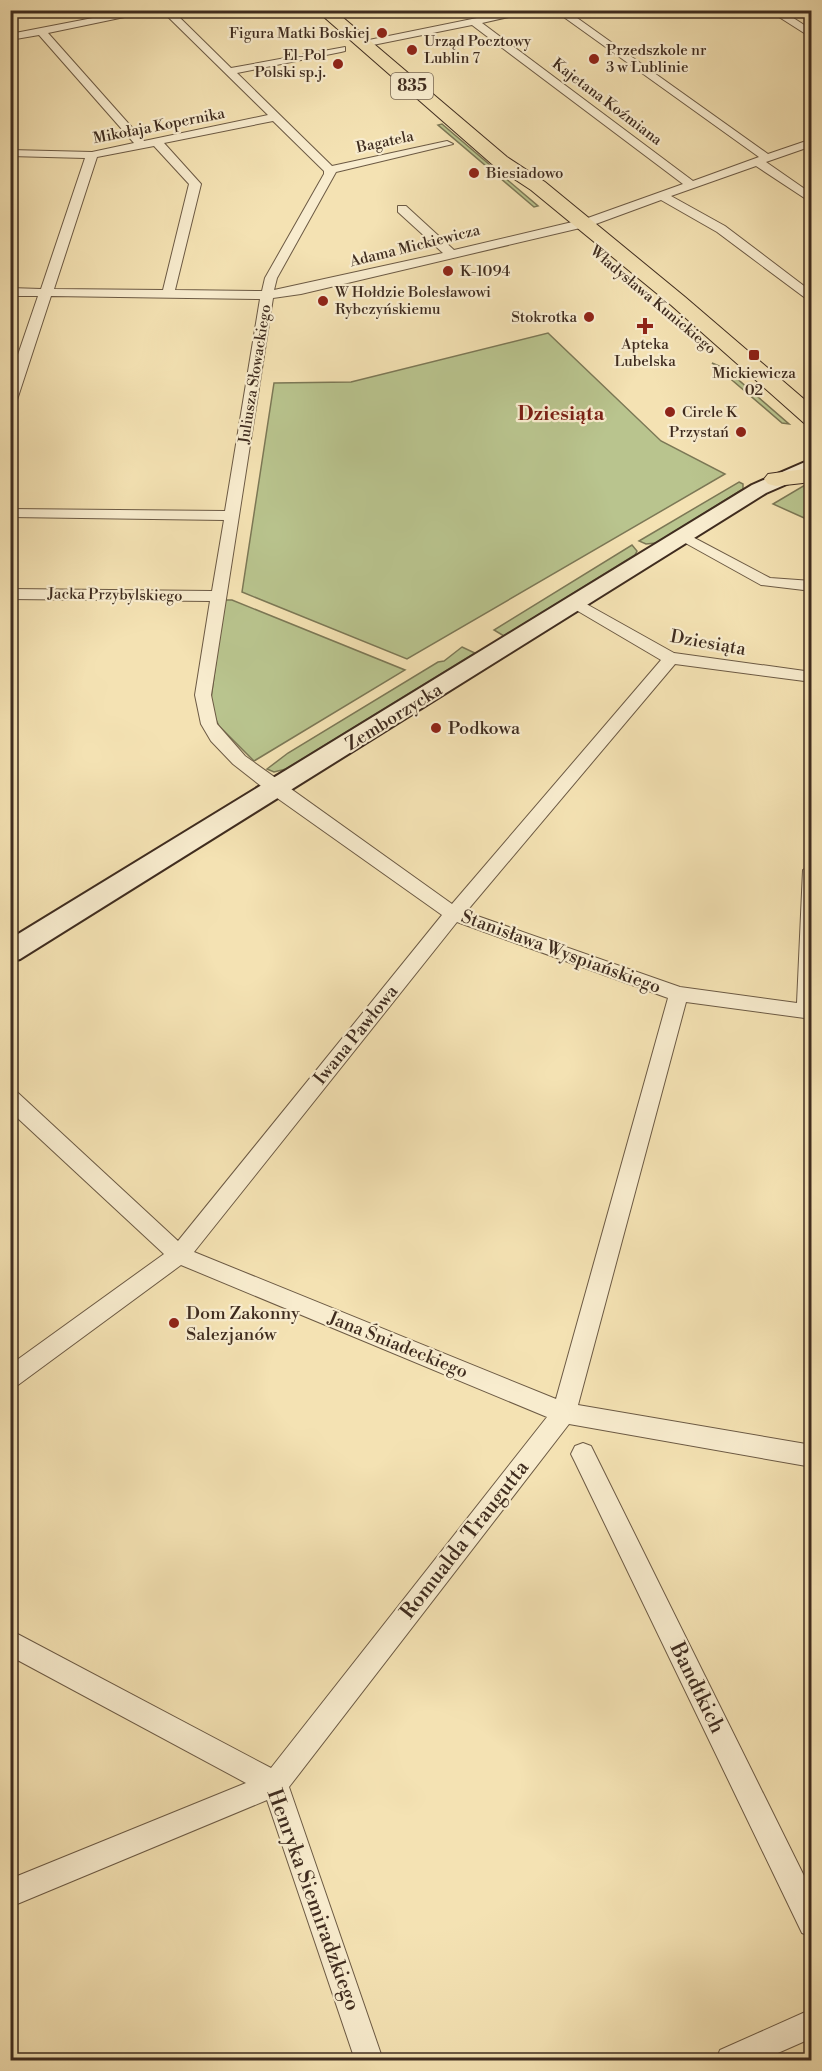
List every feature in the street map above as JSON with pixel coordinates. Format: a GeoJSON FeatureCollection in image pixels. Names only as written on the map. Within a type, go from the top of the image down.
{"type":"FeatureCollection","features":[{"type":"Feature","properties":{"kind":"main road","name":"Władysława Kunickiego"},"geometry":{"type":"LineString","coordinates":[[324,10],[500,161],[524,190],[575,225],[812,418]]}},
{"type":"Feature","properties":{"kind":"main road","name":"Władysława Kunickiego"},"geometry":{"type":"LineString","coordinates":[[575,225],[812,432]]}},
{"type":"Feature","properties":{"kind":"main road"},"geometry":{"type":"LineString","coordinates":[[776,479],[812,475]]}},
{"type":"Feature","properties":{"kind":"street"},"geometry":{"type":"LineString","coordinates":[[10,37],[153,10]]}},
{"type":"Feature","properties":{"kind":"street"},"geometry":{"type":"LineString","coordinates":[[166,10],[330,170]]}},
{"type":"Feature","properties":{"kind":"street","name":"Kajetana Koźmiana"},"geometry":{"type":"LineString","coordinates":[[466,10],[488,32],[692,184]]}},
{"type":"Feature","properties":{"kind":"street"},"geometry":{"type":"LineString","coordinates":[[363,44],[534,10]]}},
{"type":"Feature","properties":{"kind":"street"},"geometry":{"type":"LineString","coordinates":[[560,10],[762,160],[812,200]]}},
{"type":"Feature","properties":{"kind":"street"},"geometry":{"type":"LineString","coordinates":[[773,10],[812,35]]}},
{"type":"Feature","properties":{"kind":"street"},"geometry":{"type":"LineString","coordinates":[[41,31],[142,145]]}},
{"type":"Feature","properties":{"kind":"street"},"geometry":{"type":"LineString","coordinates":[[230,72],[341,49]]}},
{"type":"Feature","properties":{"kind":"street","name":"Mikołaja Kopernika"},"geometry":{"type":"LineString","coordinates":[[10,153],[92,155],[276,117]]}},
{"type":"Feature","properties":{"kind":"street"},"geometry":{"type":"LineString","coordinates":[[157,142],[195,184],[168,295]]}},
{"type":"Feature","properties":{"kind":"street","name":"Adama Mickiewicza"},"geometry":{"type":"LineString","coordinates":[[10,292],[267,295],[301,290],[575,225],[812,142]]}},
{"type":"Feature","properties":{"kind":"street","name":"Bagatela"},"geometry":{"type":"LineString","coordinates":[[330,170],[447,144]]}},
{"type":"Feature","properties":{"kind":"street"},"geometry":{"type":"LineString","coordinates":[[10,400],[92,155]]}},
{"type":"Feature","properties":{"kind":"street","name":"Juliusza Słowackiego"},"geometry":{"type":"LineString","coordinates":[[276,789],[211,731],[205,720],[203,695],[271,278],[330,174],[330,170]]}},
{"type":"Feature","properties":{"kind":"street"},"geometry":{"type":"LineString","coordinates":[[662,195],[721,229],[812,299]]}},
{"type":"Feature","properties":{"kind":"street"},"geometry":{"type":"LineString","coordinates":[[402,209],[451,254]]}},
{"type":"Feature","properties":{"kind":"street","name":"Zemborzycka"},"geometry":{"type":"LineString","coordinates":[[776,479],[795,460],[812,449]]}},
{"type":"Feature","properties":{"kind":"street","name":"Zemborzycka"},"geometry":{"type":"LineString","coordinates":[[10,952],[776,479],[812,465]]}},
{"type":"Feature","properties":{"kind":"street"},"geometry":{"type":"LineString","coordinates":[[10,513],[232,516]]}},
{"type":"Feature","properties":{"kind":"street"},"geometry":{"type":"LineString","coordinates":[[685,537],[765,582],[812,586]]}},
{"type":"Feature","properties":{"kind":"street","name":"Jacka Przybylskiego"},"geometry":{"type":"LineString","coordinates":[[10,594],[219,596]]}},
{"type":"Feature","properties":{"kind":"street","name":"Dziesiąta"},"geometry":{"type":"LineString","coordinates":[[576,604],[660,654],[671,658],[812,677]]}},
{"type":"Feature","properties":{"kind":"street","name":"Iwana Pawłowa"},"geometry":{"type":"LineString","coordinates":[[10,1378],[179,1255],[453,914],[671,658]]}},
{"type":"Feature","properties":{"kind":"street","name":"Stanisława Wyspiańskiego"},"geometry":{"type":"LineString","coordinates":[[276,789],[453,914],[679,994],[808,1012]]}},
{"type":"Feature","properties":{"kind":"street"},"geometry":{"type":"LineString","coordinates":[[808,1012],[812,870]]}},
{"type":"Feature","properties":{"kind":"street","name":"Romualda Traugutta"},"geometry":{"type":"LineString","coordinates":[[10,1893],[275,1784],[564,1413],[679,994]]}},
{"type":"Feature","properties":{"kind":"street","name":"Jana Śniadeckiego"},"geometry":{"type":"LineString","coordinates":[[10,1098],[179,1255],[564,1413],[812,1456]]}},
{"type":"Feature","properties":{"kind":"street","name":"Bandtkich"},"geometry":{"type":"LineString","coordinates":[[583,1454],[812,1923]]}},
{"type":"Feature","properties":{"kind":"street","name":"Henryka Siemiradzkiego"},"geometry":{"type":"LineString","coordinates":[[10,1642],[275,1784],[369,2061]]}},
{"type":"Feature","properties":{"kind":"street"},"geometry":{"type":"LineString","coordinates":[[730,2061],[812,2023]]}},
{"type":"Feature","properties":{"kind":"green space"},"geometry":{"type":"Polygon","coordinates":[[[442,124],[538,206],[534,207],[438,125],[442,124]]]}},
{"type":"Feature","properties":{"kind":"green space"},"geometry":{"type":"Polygon","coordinates":[[[548,333],[661,441],[725,474],[407,659],[242,592],[274,383],[351,382],[548,333]]]}},
{"type":"Feature","properties":{"kind":"green space"},"geometry":{"type":"Polygon","coordinates":[[[712,363],[726,369],[789,424],[782,423],[712,363]]]}},
{"type":"Feature","properties":{"kind":"green space"},"geometry":{"type":"Polygon","coordinates":[[[739,482],[743,484],[743,489],[656,543],[646,544],[639,541],[739,482]]]}},
{"type":"Feature","properties":{"kind":"green space"},"geometry":{"type":"Polygon","coordinates":[[[805,485],[811,486],[811,521],[773,504],[805,485]]]}},
{"type":"Feature","properties":{"kind":"green space"},"geometry":{"type":"Polygon","coordinates":[[[632,545],[637,551],[635,555],[504,636],[494,630],[632,545]]]}},
{"type":"Feature","properties":{"kind":"green space"},"geometry":{"type":"Polygon","coordinates":[[[224,600],[232,600],[405,670],[254,761],[219,726],[210,707],[224,600]]]}},
{"type":"Feature","properties":{"kind":"green space"},"geometry":{"type":"Polygon","coordinates":[[[462,647],[475,653],[286,769],[274,772],[267,769],[288,753],[438,662],[444,661],[462,647]]]}},
{"type":"Feature","properties":{"kind":"place","name":"Figura Matki Boskiej"},"geometry":{"type":"Point","coordinates":[382,33]}},
{"type":"Feature","properties":{"kind":"place","name":"Urząd Pocztowy Lublin 7"},"geometry":{"type":"Point","coordinates":[412,50]}},
{"type":"Feature","properties":{"kind":"place","name":"Przedszkole nr 3 w Lublinie"},"geometry":{"type":"Point","coordinates":[594,59]}},
{"type":"Feature","properties":{"kind":"place","name":"El-Pol Polski sp.j."},"geometry":{"type":"Point","coordinates":[338,64]}},
{"type":"Feature","properties":{"kind":"place","name":"Biesiadowo"},"geometry":{"type":"Point","coordinates":[474,173]}},
{"type":"Feature","properties":{"kind":"place","name":"K-1094"},"geometry":{"type":"Point","coordinates":[448,271]}},
{"type":"Feature","properties":{"kind":"place","name":"W Hołdzie Bolesławowi Rybczyńskiemu"},"geometry":{"type":"Point","coordinates":[323,301]}},
{"type":"Feature","properties":{"kind":"place","name":"Stokrotka"},"geometry":{"type":"Point","coordinates":[589,317]}},
{"type":"Feature","properties":{"kind":"place","name":"Apteka Lubelska"},"geometry":{"type":"Point","coordinates":[645,326]}},
{"type":"Feature","properties":{"kind":"place","name":"Mickiewicza 02"},"geometry":{"type":"Point","coordinates":[754,355]}},
{"type":"Feature","properties":{"kind":"place","name":"Circle K"},"geometry":{"type":"Point","coordinates":[670,412]}},
{"type":"Feature","properties":{"kind":"place","name":"Przystań"},"geometry":{"type":"Point","coordinates":[741,432]}},
{"type":"Feature","properties":{"kind":"place","name":"Podkowa"},"geometry":{"type":"Point","coordinates":[436,728]}},
{"type":"Feature","properties":{"kind":"place","name":"Dom Zakonny Salezjanów"},"geometry":{"type":"Point","coordinates":[174,1323]}},
{"type":"Feature","properties":{"kind":"district","name":"Dziesiąta"},"geometry":{"type":"Point","coordinates":[561,414]}}]}
